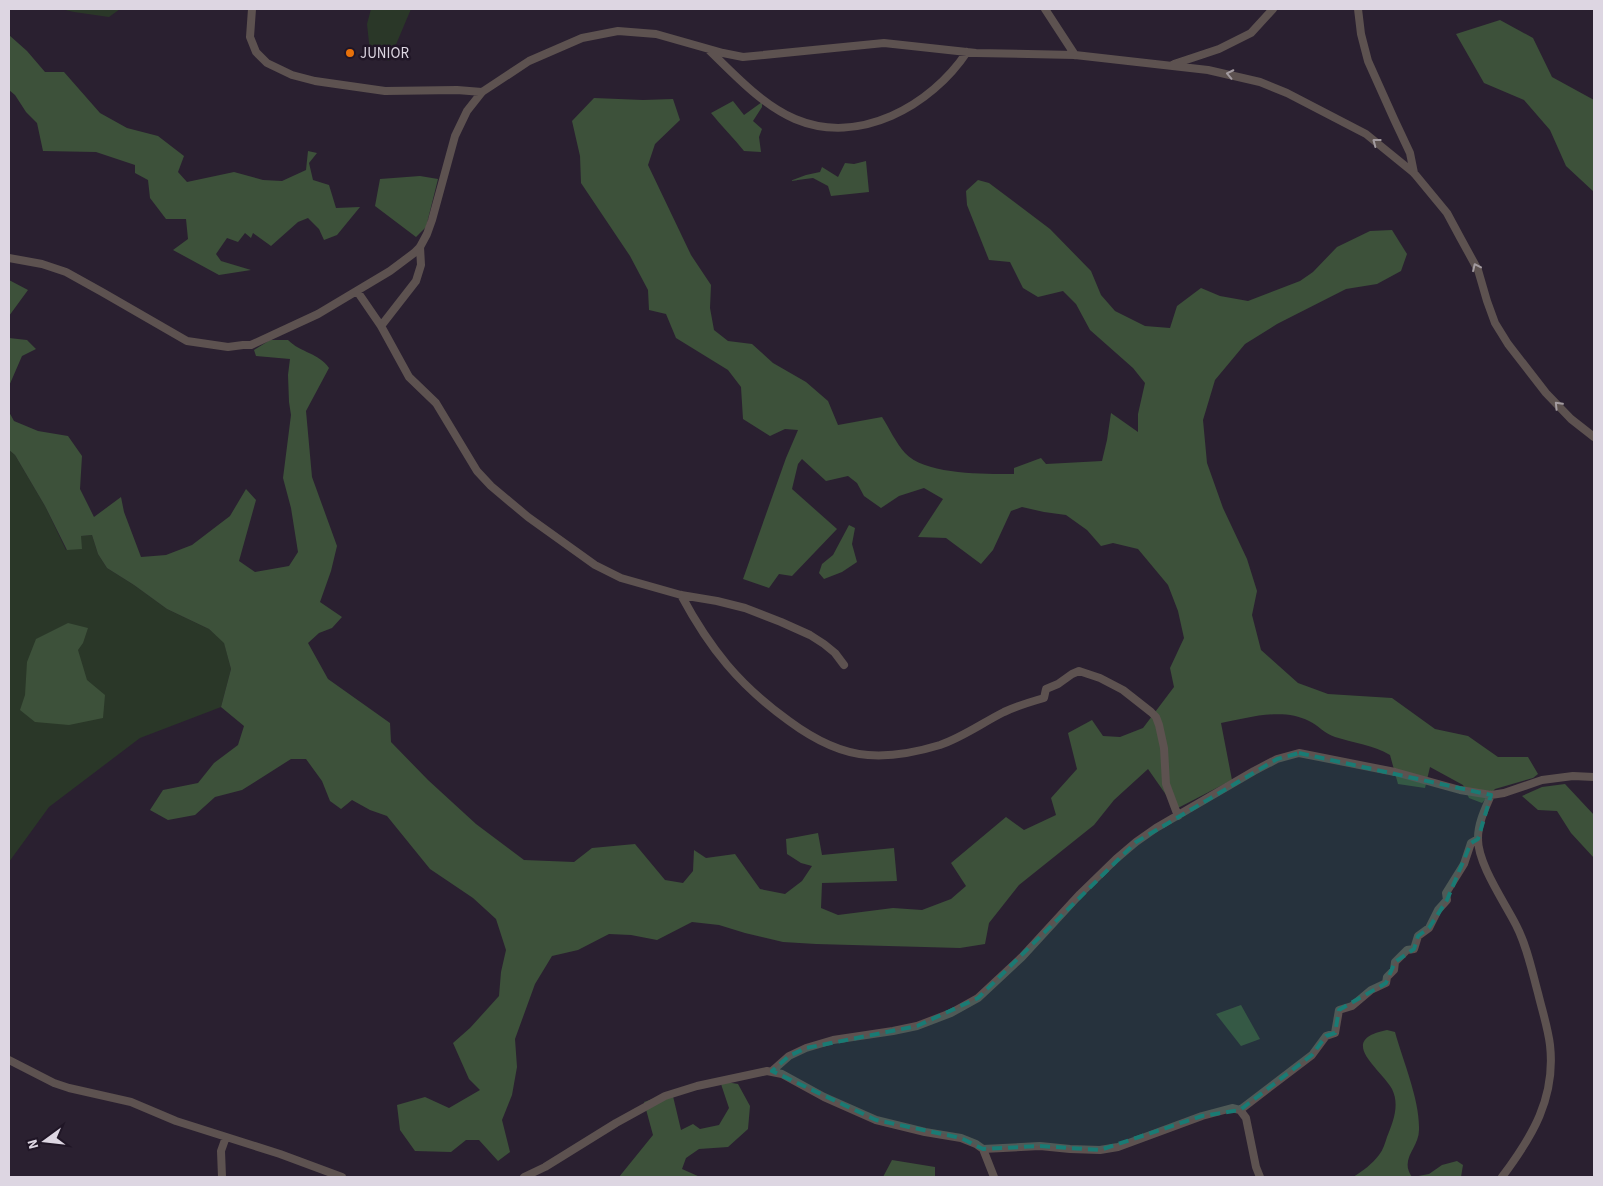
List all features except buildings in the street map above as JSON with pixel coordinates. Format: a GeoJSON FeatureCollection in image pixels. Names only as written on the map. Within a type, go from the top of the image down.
{"type":"FeatureCollection","features":[{"type":"Feature","properties":{"kind":"street"},"geometry":{"type":"LineString","coordinates":[[252,9],[250,37],[256,52],[267,63],[292,75],[385,92],[458,90],[482,92]]}},
{"type":"Feature","properties":{"kind":"street"},"geometry":{"type":"LineString","coordinates":[[1045,9],[1075,55]]}},
{"type":"Feature","properties":{"kind":"street"},"geometry":{"type":"LineString","coordinates":[[1172,65],[1219,49],[1251,33],[1273,9]]}},
{"type":"Feature","properties":{"kind":"street"},"geometry":{"type":"LineString","coordinates":[[1358,9],[1361,34],[1368,61],[1410,153],[1414,173]]}},
{"type":"Feature","properties":{"kind":"street"},"geometry":{"type":"LineString","coordinates":[[9,258],[42,264],[66,272],[187,341],[208,346],[251,345],[318,314],[399,266],[420,246],[432,220],[456,136],[467,111],[482,92],[529,61],[582,38],[606,32],[630,31],[656,34],[733,56],[754,57],[884,43],[991,54],[1075,55],[1172,65],[1234,75],[1260,82],[1287,93],[1366,134],[1414,173],[1447,213],[1462,239],[1478,270],[1495,323],[1508,344],[1546,393],[1572,419],[1594,437]]}},
{"type":"Feature","properties":{"kind":"street"},"geometry":{"type":"LineString","coordinates":[[708,49],[745,84],[780,111],[815,125],[834,127],[869,124],[886,119],[903,110],[940,84],[959,65],[967,52]]}},
{"type":"Feature","properties":{"kind":"street"},"geometry":{"type":"LineString","coordinates":[[381,326],[416,281],[421,265],[420,246]]}},
{"type":"Feature","properties":{"kind":"street"},"geometry":{"type":"LineString","coordinates":[[357,291],[381,326],[409,376],[436,403],[477,471],[491,486],[528,517],[595,565],[621,578],[681,595],[745,608],[781,622],[810,635],[824,644],[835,653],[844,665]]}},
{"type":"Feature","properties":{"kind":"street"},"geometry":{"type":"LineString","coordinates":[[681,595],[708,641],[730,669],[768,706],[805,733],[826,744],[867,755],[884,756],[939,745],[1010,709],[1044,698],[1046,689],[1079,671],[1100,678],[1123,690],[1156,717],[1164,748],[1166,784],[1178,816]]}},
{"type":"Feature","properties":{"kind":"street"},"geometry":{"type":"LineString","coordinates":[[772,1072],[796,1052],[833,1040],[916,1026],[951,1012],[978,998],[1022,957],[1080,894],[1116,859],[1143,837],[1277,759],[1299,754],[1395,772],[1460,790],[1491,795],[1514,790],[1542,780],[1573,776],[1594,777]]}},
{"type":"Feature","properties":{"kind":"street"},"geometry":{"type":"LineString","coordinates":[[1491,795],[1481,821],[1478,839],[1480,853],[1517,926],[1524,946],[1550,1045],[1551,1071],[1549,1090],[1534,1130],[1502,1177]]}},
{"type":"Feature","properties":{"kind":"street"},"geometry":{"type":"LineString","coordinates":[[1240,1110],[1312,1055],[1326,1036],[1335,1032],[1339,1010],[1352,1006],[1371,990],[1386,983],[1387,977],[1394,970],[1395,962],[1407,950],[1414,949],[1418,936],[1429,928],[1438,910],[1447,900],[1446,893],[1464,864],[1471,843],[1478,839]]}},
{"type":"Feature","properties":{"kind":"street"},"geometry":{"type":"LineString","coordinates":[[9,1060],[54,1083],[132,1102],[176,1120],[280,1154],[342,1177]]}},
{"type":"Feature","properties":{"kind":"street"},"geometry":{"type":"LineString","coordinates":[[524,1177],[545,1167],[616,1123],[665,1096],[697,1086],[758,1072],[782,1074],[824,1097],[876,1120],[960,1138],[976,1144],[983,1149],[994,1177]]}},
{"type":"Feature","properties":{"kind":"street"},"geometry":{"type":"LineString","coordinates":[[983,1149],[1040,1146],[1100,1150],[1118,1147],[1202,1116],[1232,1108],[1240,1110],[1246,1118],[1256,1167],[1260,1177]]}},
{"type":"Feature","properties":{"kind":"street"},"geometry":{"type":"LineString","coordinates":[[222,1177],[220,1151],[226,1137]]}},
{"type":"Feature","properties":{"kind":"highlighted area"},"geometry":{"type":"Polygon","coordinates":[[[1299,753],[1491,795],[1478,839],[1471,843],[1447,900],[1429,928],[1418,936],[1414,949],[1395,962],[1386,983],[1339,1010],[1335,1033],[1326,1036],[1312,1055],[1240,1110],[1202,1116],[1100,1150],[1040,1146],[983,1149],[961,1138],[876,1120],[772,1071],[789,1056],[806,1048],[917,1026],[978,998],[1136,842],[1277,759],[1299,753]]]}},
{"type":"Feature","properties":{"kind":"green space"},"geometry":{"type":"Polygon","coordinates":[[[61,9],[120,9],[109,17],[61,9]]]}},
{"type":"Feature","properties":{"kind":"green space"},"geometry":{"type":"Polygon","coordinates":[[[371,9],[411,9],[389,61],[370,52],[367,24],[371,9]]]}},
{"type":"Feature","properties":{"kind":"green space"},"geometry":{"type":"Polygon","coordinates":[[[1500,20],[1533,38],[1552,77],[1594,100],[1594,192],[1566,166],[1550,130],[1524,100],[1484,83],[1456,34],[1500,20]]]}},
{"type":"Feature","properties":{"kind":"green space"},"geometry":{"type":"Polygon","coordinates":[[[9,35],[27,51],[45,72],[64,72],[100,113],[127,128],[158,136],[184,156],[178,172],[187,182],[234,172],[263,180],[282,181],[306,170],[308,151],[317,153],[309,163],[313,180],[329,185],[336,208],[360,207],[337,235],[324,240],[319,229],[308,218],[298,222],[271,246],[253,233],[251,238],[245,233],[238,242],[227,238],[216,254],[221,261],[251,270],[219,275],[173,250],[188,239],[186,219],[166,219],[150,198],[148,180],[135,173],[135,165],[96,152],[43,151],[37,123],[9,90],[9,35]]]}},
{"type":"Feature","properties":{"kind":"green space"},"geometry":{"type":"Polygon","coordinates":[[[594,98],[673,99],[680,120],[655,144],[648,165],[691,255],[711,285],[710,308],[714,330],[728,341],[752,344],[773,363],[806,382],[828,401],[838,425],[882,417],[905,453],[914,460],[926,466],[956,472],[1014,474],[1014,468],[1041,458],[1046,464],[1102,461],[1111,413],[1138,432],[1138,414],[1145,383],[1133,368],[1090,330],[1076,304],[1063,291],[1038,297],[1023,288],[1010,262],[989,260],[967,205],[966,191],[978,180],[989,183],[1050,229],[1091,271],[1101,295],[1115,311],[1145,326],[1170,328],[1177,306],[1201,288],[1220,296],[1248,301],[1300,281],[1313,272],[1337,247],[1370,231],[1392,230],[1407,254],[1401,271],[1377,284],[1346,289],[1277,324],[1245,344],[1215,380],[1203,420],[1207,463],[1223,508],[1247,559],[1257,591],[1252,615],[1261,650],[1298,683],[1328,694],[1392,698],[1435,729],[1468,736],[1498,757],[1528,757],[1538,774],[1533,778],[1495,789],[1482,803],[1469,798],[1463,785],[1430,767],[1425,788],[1398,784],[1390,755],[1370,746],[1331,736],[1299,717],[1277,714],[1254,716],[1221,723],[1232,780],[1176,809],[1148,769],[1114,800],[1094,825],[1019,885],[989,923],[985,944],[960,948],[783,942],[719,925],[692,922],[657,940],[631,935],[609,934],[578,950],[552,956],[535,984],[515,1039],[517,1067],[512,1095],[502,1120],[510,1152],[498,1161],[479,1140],[466,1140],[451,1152],[415,1151],[400,1130],[397,1105],[425,1097],[449,1108],[480,1090],[469,1079],[453,1043],[470,1028],[499,996],[501,972],[506,950],[496,919],[473,898],[430,869],[387,816],[370,810],[352,800],[341,809],[330,801],[322,781],[306,759],[291,759],[242,790],[215,797],[195,815],[168,820],[150,810],[163,790],[198,783],[214,763],[238,745],[244,726],[221,707],[231,669],[224,643],[209,629],[167,609],[107,568],[98,554],[92,535],[81,536],[82,549],[67,550],[45,506],[15,455],[9,450],[9,412],[14,421],[38,431],[68,436],[82,456],[80,489],[94,517],[121,497],[124,512],[141,557],[166,555],[192,545],[230,516],[246,489],[256,500],[239,561],[255,572],[289,566],[298,552],[291,508],[283,478],[291,415],[288,375],[290,359],[256,356],[254,350],[270,340],[288,340],[298,348],[325,363],[329,368],[306,411],[312,477],[337,546],[331,571],[320,602],[342,617],[332,628],[319,633],[308,643],[328,679],[390,723],[391,742],[428,780],[476,824],[524,860],[574,862],[592,848],[635,844],[665,880],[683,883],[693,871],[694,850],[706,858],[735,854],[760,889],[785,894],[802,881],[812,866],[801,863],[787,854],[786,839],[818,833],[822,855],[894,848],[897,881],[822,883],[821,908],[838,915],[893,908],[922,910],[951,899],[966,886],[951,863],[1006,817],[1024,830],[1056,815],[1051,798],[1077,769],[1068,733],[1092,720],[1103,736],[1120,737],[1143,728],[1174,687],[1170,668],[1184,638],[1178,611],[1168,585],[1138,549],[1113,543],[1101,546],[1087,530],[1066,515],[1022,507],[1011,511],[993,550],[981,564],[946,538],[918,537],[943,499],[924,488],[899,496],[881,508],[864,496],[857,483],[848,476],[826,481],[802,459],[798,464],[792,489],[837,529],[792,576],[779,574],[769,588],[743,579],[786,458],[798,430],[785,429],[770,436],[743,419],[741,387],[728,370],[676,338],[666,314],[649,310],[648,290],[630,256],[581,183],[580,156],[572,121],[594,98]]]}},
{"type":"Feature","properties":{"kind":"green space"},"geometry":{"type":"Polygon","coordinates":[[[733,101],[744,115],[762,102],[762,107],[753,121],[762,129],[759,137],[761,152],[744,151],[711,113],[733,101]]]}},
{"type":"Feature","properties":{"kind":"green space"},"geometry":{"type":"Polygon","coordinates":[[[866,161],[869,192],[831,196],[828,186],[813,178],[790,181],[820,172],[822,167],[838,177],[845,163],[854,164],[866,161]]]}},
{"type":"Feature","properties":{"kind":"green space"},"geometry":{"type":"Polygon","coordinates":[[[420,176],[438,179],[426,227],[416,237],[375,206],[380,179],[420,176]]]}},
{"type":"Feature","properties":{"kind":"green space"},"geometry":{"type":"Polygon","coordinates":[[[9,280],[28,290],[9,316],[9,280]]]}},
{"type":"Feature","properties":{"kind":"green space"},"geometry":{"type":"Polygon","coordinates":[[[9,338],[27,340],[36,349],[22,356],[9,386],[9,338]]]}},
{"type":"Feature","properties":{"kind":"green space"},"geometry":{"type":"Polygon","coordinates":[[[9,450],[15,455],[45,506],[66,550],[80,536],[92,535],[98,554],[107,568],[167,609],[209,629],[224,642],[231,669],[221,707],[140,738],[49,807],[9,862],[9,450]]]}},
{"type":"Feature","properties":{"kind":"green space"},"geometry":{"type":"Polygon","coordinates":[[[849,525],[855,528],[852,544],[857,562],[842,572],[824,579],[819,573],[822,564],[833,555],[849,525]]]}},
{"type":"Feature","properties":{"kind":"green space"},"geometry":{"type":"Polygon","coordinates":[[[68,623],[88,628],[83,643],[78,650],[87,680],[105,695],[103,718],[69,725],[35,722],[20,710],[25,695],[27,662],[36,639],[68,623]]]}},
{"type":"Feature","properties":{"kind":"green space"},"geometry":{"type":"Polygon","coordinates":[[[1565,784],[1594,815],[1594,858],[1571,833],[1557,811],[1538,810],[1522,796],[1542,787],[1565,784]]]}},
{"type":"Feature","properties":{"kind":"green space"},"geometry":{"type":"Polygon","coordinates":[[[1241,1005],[1260,1039],[1241,1046],[1216,1014],[1241,1005]]]}},
{"type":"Feature","properties":{"kind":"green space"},"geometry":{"type":"Polygon","coordinates":[[[1387,1030],[1395,1032],[1417,1106],[1419,1130],[1408,1165],[1412,1177],[1353,1177],[1364,1170],[1380,1153],[1395,1113],[1396,1107],[1392,1089],[1372,1064],[1363,1048],[1365,1040],[1372,1035],[1387,1030]]]}},
{"type":"Feature","properties":{"kind":"green space"},"geometry":{"type":"Polygon","coordinates":[[[720,1081],[738,1084],[750,1106],[748,1129],[728,1147],[699,1149],[686,1158],[682,1169],[700,1177],[619,1177],[653,1135],[644,1102],[672,1092],[681,1130],[693,1124],[700,1129],[719,1125],[729,1108],[720,1081]]]}},
{"type":"Feature","properties":{"kind":"green space"},"geometry":{"type":"Polygon","coordinates":[[[892,1160],[935,1167],[935,1177],[883,1177],[892,1160]]]}},
{"type":"Feature","properties":{"kind":"green space"},"geometry":{"type":"Polygon","coordinates":[[[1457,1161],[1463,1165],[1461,1177],[1413,1177],[1429,1174],[1442,1165],[1457,1161]]]}},
{"type":"Feature","properties":{"kind":"place","name":"JUNIOR"},"geometry":{"type":"Point","coordinates":[350,53]}}]}
